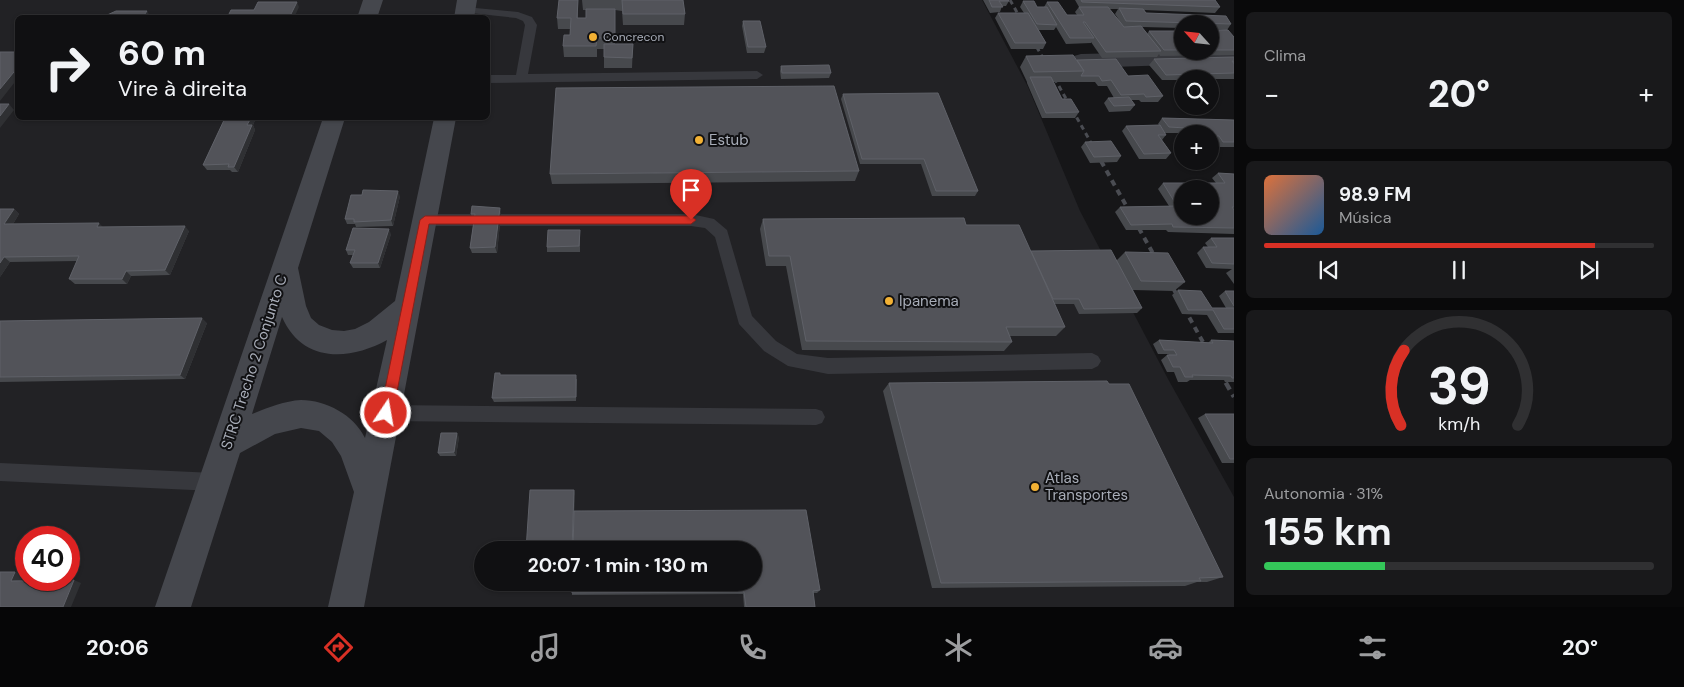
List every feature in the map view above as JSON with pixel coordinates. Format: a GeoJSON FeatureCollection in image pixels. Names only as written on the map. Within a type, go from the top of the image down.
{"type":"FeatureCollection","features":[{"type":"Feature","properties":{"kind":"street"},"geometry":{"type":"LineString","coordinates":[[369,15],[373,0]]}},
{"type":"Feature","properties":{"kind":"street"},"geometry":{"type":"LineString","coordinates":[[1062,62],[1234,57]]}},
{"type":"Feature","properties":{"kind":"street","name":"STRC Trecho 2 Conjunto C"},"geometry":{"type":"LineString","coordinates":[[173,607],[333,120]]}},
{"type":"Feature","properties":{"kind":"street"},"geometry":{"type":"LineString","coordinates":[[346,607],[445,120]]}},
{"type":"Feature","properties":{"kind":"street"},"geometry":{"type":"LineString","coordinates":[[286,266],[292,304],[301,326],[307,333],[324,341],[349,342],[369,336],[390,324],[408,307]]}},
{"type":"Feature","properties":{"kind":"street"},"geometry":{"type":"LineString","coordinates":[[227,443],[259,425],[289,414],[322,416],[344,432],[355,451],[370,492]]}},
{"type":"Feature","properties":{"kind":"lane"},"geometry":{"type":"LineString","coordinates":[[465,9],[518,15],[528,19],[531,25],[521,78]]}},
{"type":"Feature","properties":{"kind":"lane"},"geometry":{"type":"LineString","coordinates":[[490,79],[757,75]]}},
{"type":"Feature","properties":{"kind":"lane"},"geometry":{"type":"LineString","coordinates":[[425,220],[691,220],[709,223],[722,234],[745,319],[770,346],[794,361],[828,366],[1092,361]]}},
{"type":"Feature","properties":{"kind":"lane"},"geometry":{"type":"LineString","coordinates":[[386,413],[816,417]]}},
{"type":"Feature","properties":{"kind":"lane"},"geometry":{"type":"LineString","coordinates":[[0,472],[214,482]]}},
{"type":"Feature","properties":{"kind":"shaded area"},"geometry":{"type":"Polygon","coordinates":[[[0,0],[982,0],[1028,87],[1080,211],[1168,379],[1234,497],[1234,607],[0,607],[0,0]]]}},
{"type":"Feature","properties":{"kind":"building","name":"Concrecon"},"geometry":{"type":"Polygon","coordinates":[[[559,0],[578,0],[577,18],[586,18],[586,9],[615,9],[615,38],[597,38],[596,46],[563,46],[564,35],[570,35],[571,18],[557,18],[559,0]]]}},
{"type":"Feature","properties":{"kind":"building"},"geometry":{"type":"Polygon","coordinates":[[[622,0],[683,0],[685,14],[623,14],[622,0]]]}},
{"type":"Feature","properties":{"kind":"building"},"geometry":{"type":"Polygon","coordinates":[[[989,0],[1009,1],[999,1],[1003,7],[992,7],[989,0]]]}},
{"type":"Feature","properties":{"kind":"building"},"geometry":{"type":"Polygon","coordinates":[[[1081,0],[1215,0],[1220,7],[1082,2],[1081,0]]]}},
{"type":"Feature","properties":{"kind":"building"},"geometry":{"type":"Polygon","coordinates":[[[1023,1],[1034,1],[1037,7],[1047,7],[1057,25],[1037,24],[1023,1]]]}},
{"type":"Feature","properties":{"kind":"building"},"geometry":{"type":"Polygon","coordinates":[[[258,2],[297,2],[289,15],[228,15],[231,10],[254,10],[258,2]]]}},
{"type":"Feature","properties":{"kind":"building"},"geometry":{"type":"Polygon","coordinates":[[[1047,2],[1058,2],[1067,15],[1084,15],[1079,7],[1108,7],[1124,27],[1141,26],[1161,51],[1106,52],[1085,22],[1083,22],[1094,38],[1070,38],[1047,2]]]}},
{"type":"Feature","properties":{"kind":"building"},"geometry":{"type":"Polygon","coordinates":[[[1119,8],[1143,9],[1146,13],[1199,15],[1174,15],[1174,22],[1126,21],[1119,8]]]}},
{"type":"Feature","properties":{"kind":"building"},"geometry":{"type":"Polygon","coordinates":[[[116,11],[147,11],[144,15],[107,15],[116,11]]]}},
{"type":"Feature","properties":{"kind":"building"},"geometry":{"type":"Polygon","coordinates":[[[998,13],[1028,13],[1046,43],[1015,43],[998,13]]]}},
{"type":"Feature","properties":{"kind":"building"},"geometry":{"type":"Polygon","coordinates":[[[1219,16],[1226,16],[1231,24],[1219,24],[1219,16]]]}},
{"type":"Feature","properties":{"kind":"building"},"geometry":{"type":"Polygon","coordinates":[[[743,21],[760,21],[766,47],[748,47],[743,21]]]}},
{"type":"Feature","properties":{"kind":"building"},"geometry":{"type":"Polygon","coordinates":[[[1219,30],[1228,30],[1234,37],[1234,50],[1219,50],[1219,30]]]}},
{"type":"Feature","properties":{"kind":"building"},"geometry":{"type":"Polygon","coordinates":[[[1149,31],[1174,31],[1174,50],[1164,50],[1149,31]]]}},
{"type":"Feature","properties":{"kind":"building"},"geometry":{"type":"Polygon","coordinates":[[[604,44],[633,44],[632,58],[604,57],[604,44]]]}},
{"type":"Feature","properties":{"kind":"building"},"geometry":{"type":"Polygon","coordinates":[[[0,52],[15,52],[15,71],[0,89],[0,52]]]}},
{"type":"Feature","properties":{"kind":"building"},"geometry":{"type":"Polygon","coordinates":[[[1073,55],[1084,71],[1034,72],[1026,56],[1073,55]]]}},
{"type":"Feature","properties":{"kind":"building"},"geometry":{"type":"Polygon","coordinates":[[[1219,57],[1234,57],[1234,63],[1232,61],[1234,73],[1219,73],[1219,70],[1174,70],[1174,75],[1166,75],[1154,59],[1219,60],[1219,57]]]}},
{"type":"Feature","properties":{"kind":"building"},"geometry":{"type":"Polygon","coordinates":[[[1116,59],[1128,76],[1148,75],[1163,96],[1146,97],[1144,94],[1121,95],[1111,80],[1102,81],[1099,76],[1081,76],[1084,71],[1077,60],[1116,59]]]}},
{"type":"Feature","properties":{"kind":"building"},"geometry":{"type":"Polygon","coordinates":[[[829,65],[831,73],[782,73],[781,66],[829,65]]]}},
{"type":"Feature","properties":{"kind":"building"},"geometry":{"type":"Polygon","coordinates":[[[1030,77],[1051,77],[1062,99],[1071,99],[1079,112],[1046,113],[1030,77]]]}},
{"type":"Feature","properties":{"kind":"building","name":"Estub"},"geometry":{"type":"Polygon","coordinates":[[[834,86],[859,171],[550,174],[556,88],[834,86]]]}},
{"type":"Feature","properties":{"kind":"building"},"geometry":{"type":"Polygon","coordinates":[[[938,93],[978,191],[936,191],[924,159],[862,159],[843,94],[938,93]]]}},
{"type":"Feature","properties":{"kind":"building"},"geometry":{"type":"Polygon","coordinates":[[[1129,97],[1135,105],[1114,106],[1108,98],[1129,97]]]}},
{"type":"Feature","properties":{"kind":"building"},"geometry":{"type":"Polygon","coordinates":[[[0,104],[9,104],[0,116],[0,104]]]}},
{"type":"Feature","properties":{"kind":"building"},"geometry":{"type":"Polygon","coordinates":[[[1162,118],[1234,120],[1234,142],[1223,142],[1219,136],[1219,125],[1174,125],[1174,127],[1169,127],[1162,118]]]}},
{"type":"Feature","properties":{"kind":"building"},"geometry":{"type":"Polygon","coordinates":[[[224,120],[250,120],[247,125],[252,125],[234,167],[228,167],[229,164],[203,165],[224,120]]]}},
{"type":"Feature","properties":{"kind":"building"},"geometry":{"type":"Polygon","coordinates":[[[1160,125],[1166,135],[1158,135],[1171,153],[1144,154],[1126,126],[1160,125]]]}},
{"type":"Feature","properties":{"kind":"building"},"geometry":{"type":"Polygon","coordinates":[[[1111,141],[1121,156],[1094,157],[1085,142],[1111,141]]]}},
{"type":"Feature","properties":{"kind":"building"},"geometry":{"type":"Polygon","coordinates":[[[1218,173],[1234,174],[1234,207],[1232,207],[1234,210],[1234,228],[1173,227],[1172,224],[1131,225],[1120,207],[1174,206],[1174,225],[1219,225],[1219,183],[1225,183],[1218,173]]]}},
{"type":"Feature","properties":{"kind":"building"},"geometry":{"type":"Polygon","coordinates":[[[1163,183],[1174,183],[1174,201],[1163,183]]]}},
{"type":"Feature","properties":{"kind":"building"},"geometry":{"type":"Polygon","coordinates":[[[363,190],[398,191],[391,220],[354,222],[354,219],[345,219],[351,195],[362,195],[363,190]]]}},
{"type":"Feature","properties":{"kind":"building"},"geometry":{"type":"Polygon","coordinates":[[[472,206],[500,208],[495,247],[470,248],[475,214],[471,214],[472,206]]]}},
{"type":"Feature","properties":{"kind":"building"},"geometry":{"type":"Polygon","coordinates":[[[0,209],[14,209],[4,224],[99,223],[97,227],[185,226],[165,270],[126,271],[122,279],[69,279],[79,256],[4,257],[0,263],[0,209]]]}},
{"type":"Feature","properties":{"kind":"building","name":"Ipanema"},"geometry":{"type":"Polygon","coordinates":[[[964,218],[966,225],[1019,225],[1065,327],[1006,327],[1012,342],[806,341],[790,256],[769,256],[763,219],[964,218]]]}},
{"type":"Feature","properties":{"kind":"building"},"geometry":{"type":"Polygon","coordinates":[[[353,228],[389,229],[378,263],[350,263],[355,250],[346,250],[353,228]]]}},
{"type":"Feature","properties":{"kind":"building"},"geometry":{"type":"Polygon","coordinates":[[[548,230],[580,230],[579,246],[547,247],[548,230]]]}},
{"type":"Feature","properties":{"kind":"building"},"geometry":{"type":"Polygon","coordinates":[[[1211,238],[1234,238],[1234,264],[1212,263],[1203,247],[1217,247],[1211,238]]]}},
{"type":"Feature","properties":{"kind":"building"},"geometry":{"type":"Polygon","coordinates":[[[1111,250],[1142,308],[1084,309],[1079,299],[1053,299],[1031,251],[1111,250]]]}},
{"type":"Feature","properties":{"kind":"building"},"geometry":{"type":"Polygon","coordinates":[[[1125,252],[1168,253],[1185,282],[1141,281],[1125,252]]]}},
{"type":"Feature","properties":{"kind":"building"},"geometry":{"type":"Polygon","coordinates":[[[1178,290],[1201,291],[1212,308],[1234,308],[1234,329],[1224,329],[1213,310],[1188,310],[1178,290]]]}},
{"type":"Feature","properties":{"kind":"building"},"geometry":{"type":"Polygon","coordinates":[[[1225,291],[1234,291],[1234,306],[1225,291]]]}},
{"type":"Feature","properties":{"kind":"building"},"geometry":{"type":"Polygon","coordinates":[[[202,318],[180,375],[0,377],[0,321],[202,318]]]}},
{"type":"Feature","properties":{"kind":"building"},"geometry":{"type":"Polygon","coordinates":[[[1159,340],[1213,343],[1211,340],[1234,341],[1234,378],[1231,376],[1192,375],[1193,377],[1185,377],[1180,367],[1173,367],[1167,355],[1177,355],[1174,350],[1164,350],[1159,340]]]}},
{"type":"Feature","properties":{"kind":"building"},"geometry":{"type":"Polygon","coordinates":[[[495,373],[500,373],[500,375],[576,375],[576,397],[492,398],[495,373]]]}},
{"type":"Feature","properties":{"kind":"building","name":"Atlas Transportes"},"geometry":{"type":"Polygon","coordinates":[[[1107,381],[1109,384],[1129,384],[1223,577],[1199,578],[1201,581],[941,583],[889,383],[1107,381]]]}},
{"type":"Feature","properties":{"kind":"building"},"geometry":{"type":"Polygon","coordinates":[[[1205,414],[1234,414],[1234,459],[1230,459],[1205,414]]]}},
{"type":"Feature","properties":{"kind":"building"},"geometry":{"type":"Polygon","coordinates":[[[441,433],[457,433],[454,452],[438,453],[441,433]]]}},
{"type":"Feature","properties":{"kind":"building"},"geometry":{"type":"Polygon","coordinates":[[[530,490],[574,490],[572,541],[527,541],[530,490]]]}},
{"type":"Feature","properties":{"kind":"building"},"geometry":{"type":"Polygon","coordinates":[[[806,510],[820,590],[813,591],[815,607],[746,607],[744,592],[572,593],[572,591],[762,591],[762,541],[573,541],[574,511],[806,510]]]}},
{"type":"Feature","properties":{"kind":"building"},"geometry":{"type":"Polygon","coordinates":[[[0,572],[15,572],[11,581],[15,581],[15,591],[70,591],[63,607],[0,607],[0,572]]]}},
{"type":"Feature","properties":{"kind":"railway"},"geometry":{"type":"LineString","coordinates":[[1010,0],[1102,162]]}},
{"type":"Feature","properties":{"kind":"railway"},"geometry":{"type":"LineString","coordinates":[[1101,161],[1159,264]]}},
{"type":"Feature","properties":{"kind":"railway"},"geometry":{"type":"LineString","coordinates":[[1168,279],[1209,353]]}},
{"type":"Feature","properties":{"kind":"railway"},"geometry":{"type":"LineString","coordinates":[[1219,371],[1234,397]]}},
{"type":"Feature","properties":{"kind":"place","name":"Concrecon"},"geometry":{"type":"Point","coordinates":[593,37]}},
{"type":"Feature","properties":{"kind":"place","name":"Estub"},"geometry":{"type":"Point","coordinates":[699,140]}},
{"type":"Feature","properties":{"kind":"place","name":"Ipanema"},"geometry":{"type":"Point","coordinates":[889,301]}},
{"type":"Feature","properties":{"kind":"place","name":"Atlas Transportes"},"geometry":{"type":"Point","coordinates":[1035,487]}},
{"type":"Feature","properties":{"kind":"route"},"geometry":{"type":"LineString","coordinates":[[386,413],[425,220],[691,220]]}}]}
